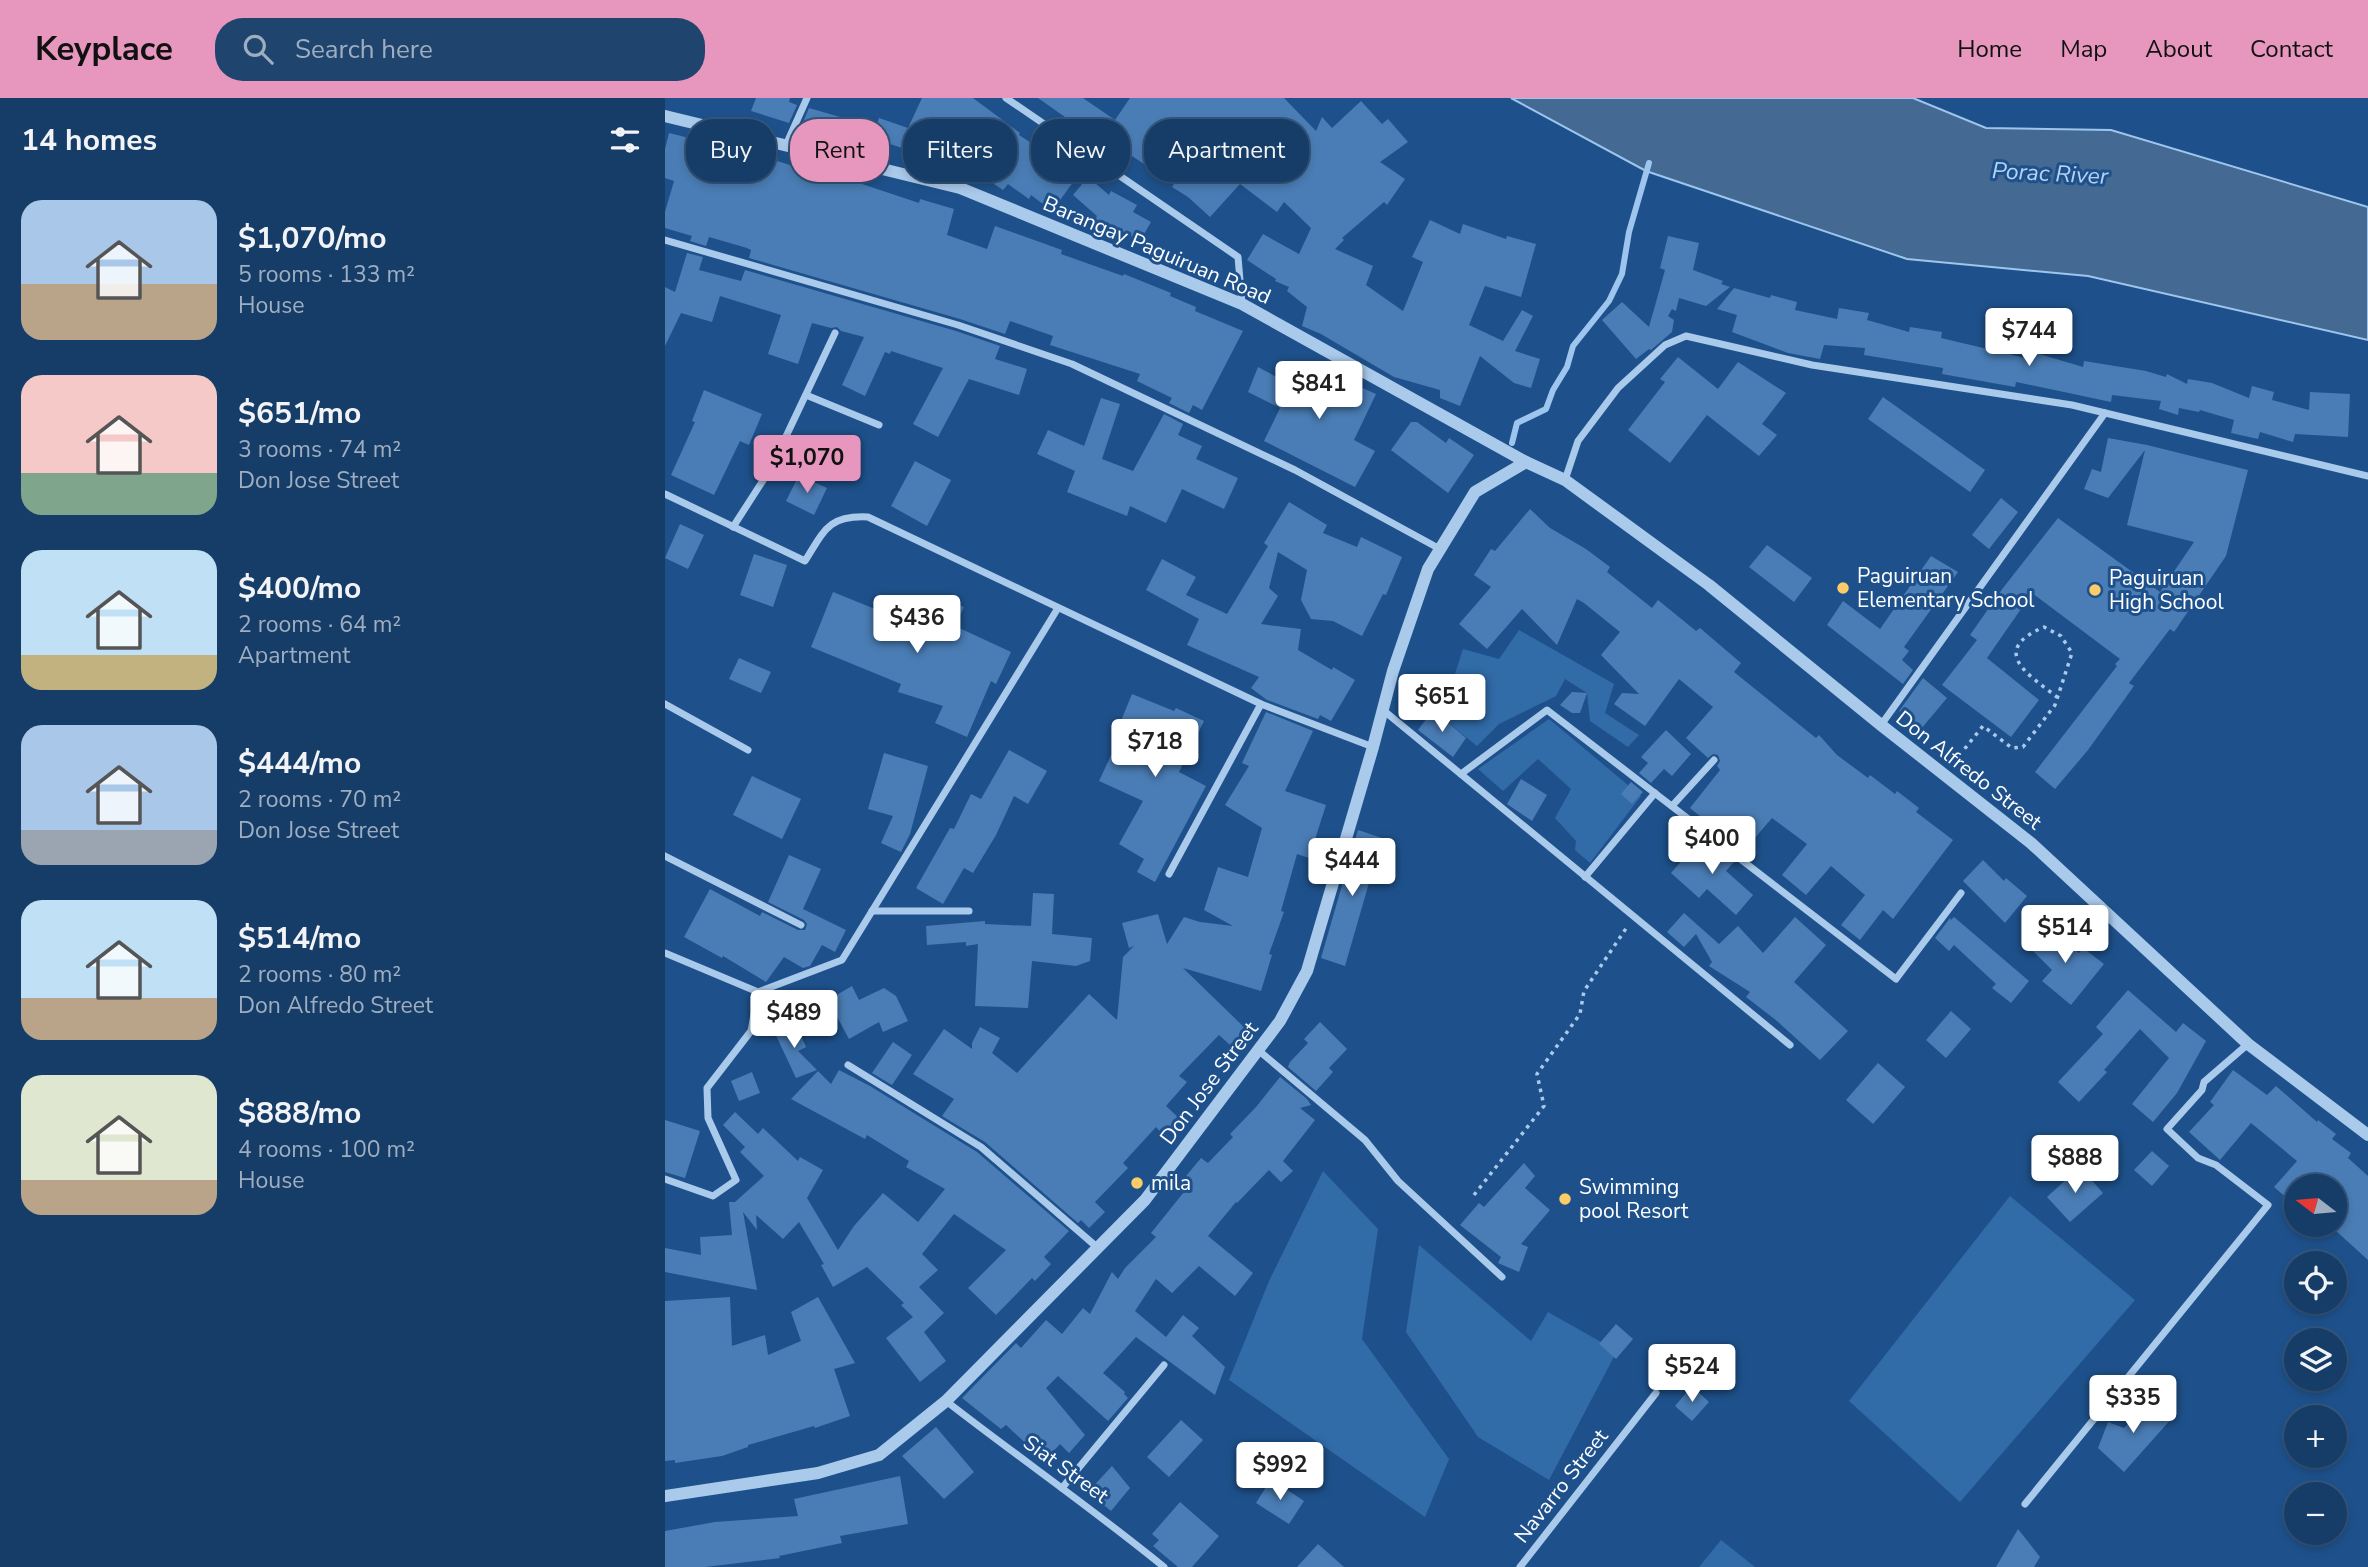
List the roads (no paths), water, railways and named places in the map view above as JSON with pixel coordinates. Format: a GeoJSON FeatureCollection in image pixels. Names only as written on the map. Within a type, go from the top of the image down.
{"type":"FeatureCollection","features":[{"type":"Feature","properties":{"kind":"street"},"geometry":{"type":"LineString","coordinates":[[786,145],[807,98]]}},
{"type":"Feature","properties":{"kind":"street"},"geometry":{"type":"LineString","coordinates":[[1006,98],[1238,257],[1242,304]]}},
{"type":"Feature","properties":{"kind":"street","name":"Barangay Paguiruan Road"},"geometry":{"type":"LineString","coordinates":[[665,116],[960,187],[1242,304],[1527,462]]}},
{"type":"Feature","properties":{"kind":"street"},"geometry":{"type":"LineString","coordinates":[[665,240],[958,325],[1072,364],[1294,470],[1440,549]]}},
{"type":"Feature","properties":{"kind":"street"},"geometry":{"type":"LineString","coordinates":[[733,527],[771,468],[835,333]]}},
{"type":"Feature","properties":{"kind":"street"},"geometry":{"type":"LineString","coordinates":[[1565,480],[1578,441],[1618,387],[1665,345],[1686,336],[1812,365],[2072,405],[2368,476]]}},
{"type":"Feature","properties":{"kind":"street"},"geometry":{"type":"LineString","coordinates":[[806,394],[879,425]]}},
{"type":"Feature","properties":{"kind":"street"},"geometry":{"type":"LineString","coordinates":[[1881,725],[2105,413]]}},
{"type":"Feature","properties":{"kind":"street","name":"Don Jose Street"},"geometry":{"type":"LineString","coordinates":[[665,1496],[818,1473],[879,1455],[946,1401],[1145,1200],[1280,1021],[1307,971],[1393,671],[1428,569],[1475,492],[1527,462]]}},
{"type":"Feature","properties":{"kind":"street","name":"Don Alfredo Street"},"geometry":{"type":"LineString","coordinates":[[1527,462],[1565,480],[1709,585],[2031,843],[2248,1044],[2368,1135]]}},
{"type":"Feature","properties":{"kind":"street"},"geometry":{"type":"LineString","coordinates":[[665,494],[805,561],[825,529],[836,520],[868,517],[1261,704],[1373,747]]}},
{"type":"Feature","properties":{"kind":"street"},"geometry":{"type":"LineString","coordinates":[[665,953],[758,992],[842,960],[1058,608]]}},
{"type":"Feature","properties":{"kind":"street"},"geometry":{"type":"LineString","coordinates":[[665,704],[748,750]]}},
{"type":"Feature","properties":{"kind":"street"},"geometry":{"type":"LineString","coordinates":[[1169,874],[1261,704]]}},
{"type":"Feature","properties":{"kind":"street"},"geometry":{"type":"LineString","coordinates":[[1383,710],[1790,1045]]}},
{"type":"Feature","properties":{"kind":"street"},"geometry":{"type":"LineString","coordinates":[[1461,774],[1547,710],[1896,979],[1961,893]]}},
{"type":"Feature","properties":{"kind":"street"},"geometry":{"type":"LineString","coordinates":[[1672,806],[1714,760]]}},
{"type":"Feature","properties":{"kind":"street"},"geometry":{"type":"LineString","coordinates":[[1585,877],[1655,793]]}},
{"type":"Feature","properties":{"kind":"street"},"geometry":{"type":"LineString","coordinates":[[665,856],[801,925]]}},
{"type":"Feature","properties":{"kind":"street"},"geometry":{"type":"LineString","coordinates":[[872,911],[969,911]]}},
{"type":"Feature","properties":{"kind":"street"},"geometry":{"type":"LineString","coordinates":[[665,1179],[713,1196],[736,1180],[708,1118],[707,1088],[751,1031],[758,992]]}},
{"type":"Feature","properties":{"kind":"street"},"geometry":{"type":"LineString","coordinates":[[2025,1504],[2268,1205],[2216,1165],[2198,1158],[2167,1129],[2202,1090],[2204,1082],[2248,1044]]}},
{"type":"Feature","properties":{"kind":"street"},"geometry":{"type":"LineString","coordinates":[[1258,1050],[1364,1140],[1398,1181],[1502,1277]]}},
{"type":"Feature","properties":{"kind":"street"},"geometry":{"type":"LineString","coordinates":[[848,1065],[981,1147],[1098,1248]]}},
{"type":"Feature","properties":{"kind":"street"},"geometry":{"type":"LineString","coordinates":[[1062,1488],[1164,1365]]}},
{"type":"Feature","properties":{"kind":"street","name":"Navarro Street"},"geometry":{"type":"LineString","coordinates":[[1520,1567],[1656,1394]]}},
{"type":"Feature","properties":{"kind":"street","name":"Siat Street"},"geometry":{"type":"LineString","coordinates":[[946,1401],[1164,1567]]}},
{"type":"Feature","properties":{"kind":"water","name":"Porac River"},"geometry":{"type":"Polygon","coordinates":[[[1511,98],[1913,98],[1986,128],[2111,130],[2368,207],[2368,340],[2088,276],[1907,259],[1646,171],[1511,98]]]}},
{"type":"Feature","properties":{"kind":"waterway"},"geometry":{"type":"LineString","coordinates":[[1512,443],[1517,423],[1546,409],[1553,390],[1567,367],[1573,346],[1609,301],[1622,274],[1629,232],[1649,163]]}},
{"type":"Feature","properties":{"kind":"place","name":"Paguiruan Elementary School"},"geometry":{"type":"Point","coordinates":[1843,588]}},
{"type":"Feature","properties":{"kind":"place","name":"Paguiruan High School"},"geometry":{"type":"Point","coordinates":[2095,590]}},
{"type":"Feature","properties":{"kind":"place","name":"mila"},"geometry":{"type":"Point","coordinates":[1137,1183]}},
{"type":"Feature","properties":{"kind":"place","name":"Swimming pool Resort"},"geometry":{"type":"Point","coordinates":[1565,1199]}}]}
